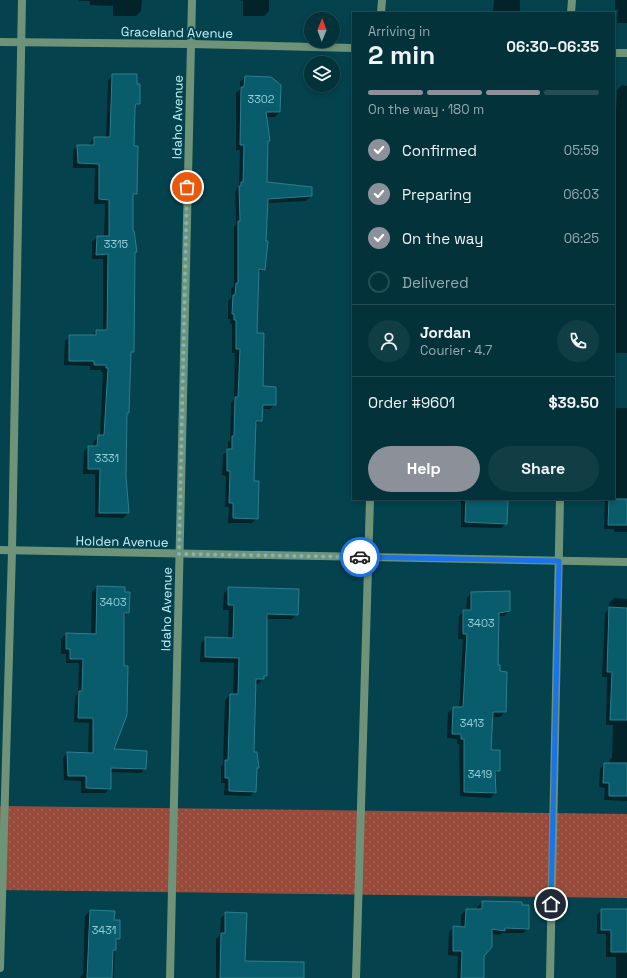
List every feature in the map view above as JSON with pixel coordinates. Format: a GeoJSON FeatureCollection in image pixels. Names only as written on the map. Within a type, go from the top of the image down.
{"type":"FeatureCollection","features":[{"type":"Feature","properties":{"kind":"street"},"geometry":{"type":"LineString","coordinates":[[0,968],[12,551],[22,0]]}},
{"type":"Feature","properties":{"kind":"street","name":"Idaho Avenue"},"geometry":{"type":"LineString","coordinates":[[170,978],[192,0]]}},
{"type":"Feature","properties":{"kind":"street"},"geometry":{"type":"LineString","coordinates":[[381,12],[382,0]]}},
{"type":"Feature","properties":{"kind":"street"},"geometry":{"type":"LineString","coordinates":[[571,12],[572,0]]}},
{"type":"Feature","properties":{"kind":"street","name":"Graceland Avenue"},"geometry":{"type":"LineString","coordinates":[[0,42],[190,44],[352,48]]}},
{"type":"Feature","properties":{"kind":"street"},"geometry":{"type":"LineString","coordinates":[[615,53],[627,53]]}},
{"type":"Feature","properties":{"kind":"street"},"geometry":{"type":"LineString","coordinates":[[356,978],[370,500]]}},
{"type":"Feature","properties":{"kind":"street"},"geometry":{"type":"LineString","coordinates":[[550,978],[560,500]]}},
{"type":"Feature","properties":{"kind":"street","name":"Holden Avenue"},"geometry":{"type":"LineString","coordinates":[[0,550],[627,562]]}},
{"type":"Feature","properties":{"kind":"shaded area"},"geometry":{"type":"Polygon","coordinates":[[[0,806],[627,814],[627,898],[0,890],[0,806]]]}},
{"type":"Feature","properties":{"kind":"building"},"geometry":{"type":"Polygon","coordinates":[[[112,74],[137,74],[137,84],[140,84],[140,104],[136,104],[135,108],[134,146],[138,146],[137,194],[133,194],[133,231],[137,252],[135,252],[134,352],[131,352],[129,413],[127,413],[126,476],[129,513],[99,513],[100,469],[88,469],[88,446],[97,446],[98,435],[104,435],[108,368],[106,368],[106,365],[94,365],[94,361],[69,361],[69,335],[96,335],[96,330],[107,330],[108,254],[96,255],[97,236],[109,236],[109,200],[99,199],[99,164],[78,163],[77,145],[94,145],[94,137],[110,137],[112,74]]]}},
{"type":"Feature","properties":{"kind":"building"},"geometry":{"type":"Polygon","coordinates":[[[245,76],[271,77],[281,85],[280,112],[266,112],[270,141],[268,141],[267,182],[312,187],[312,196],[268,199],[266,241],[268,241],[265,270],[259,269],[257,333],[264,333],[263,386],[276,387],[276,405],[263,405],[262,421],[256,421],[254,481],[259,481],[258,519],[233,518],[233,503],[229,503],[230,471],[227,471],[227,449],[232,449],[232,436],[234,436],[235,397],[238,397],[240,349],[236,349],[236,320],[234,320],[234,314],[232,314],[233,295],[235,295],[236,283],[238,283],[238,221],[240,221],[239,186],[241,186],[241,182],[243,182],[244,145],[240,145],[241,87],[244,87],[245,76]]]}},
{"type":"Feature","properties":{"kind":"building"},"geometry":{"type":"Polygon","coordinates":[[[627,499],[627,525],[608,525],[609,500],[627,499]]]}},
{"type":"Feature","properties":{"kind":"building"},"geometry":{"type":"Polygon","coordinates":[[[466,500],[508,500],[507,524],[465,522],[466,500]]]}},
{"type":"Feature","properties":{"kind":"building"},"geometry":{"type":"Polygon","coordinates":[[[97,586],[125,587],[125,592],[130,592],[129,613],[124,613],[124,666],[128,666],[127,715],[114,749],[147,751],[146,769],[111,768],[111,789],[86,788],[86,776],[68,776],[67,752],[93,753],[93,718],[78,718],[79,691],[82,691],[83,659],[70,659],[70,649],[66,649],[66,633],[96,634],[97,586]]]}},
{"type":"Feature","properties":{"kind":"building"},"geometry":{"type":"Polygon","coordinates":[[[228,587],[299,589],[298,615],[267,614],[267,676],[264,676],[264,679],[256,679],[254,752],[257,752],[259,768],[257,768],[256,792],[229,791],[229,778],[225,778],[225,760],[228,760],[230,694],[238,694],[239,658],[205,657],[205,637],[233,638],[234,605],[228,605],[228,587]]]}},
{"type":"Feature","properties":{"kind":"building"},"geometry":{"type":"Polygon","coordinates":[[[510,591],[510,611],[499,613],[498,665],[500,665],[500,671],[507,672],[506,712],[493,712],[491,750],[500,750],[500,771],[495,771],[496,793],[464,792],[464,739],[461,739],[461,734],[452,734],[453,707],[463,707],[467,634],[463,634],[463,610],[471,610],[471,592],[510,591]]]}},
{"type":"Feature","properties":{"kind":"building"},"geometry":{"type":"Polygon","coordinates":[[[609,607],[627,608],[627,720],[610,720],[612,672],[607,672],[609,607]]]}},
{"type":"Feature","properties":{"kind":"building"},"geometry":{"type":"Polygon","coordinates":[[[604,763],[627,763],[627,796],[609,796],[609,783],[603,783],[604,763]]]}},
{"type":"Feature","properties":{"kind":"building"},"geometry":{"type":"Polygon","coordinates":[[[482,901],[522,902],[522,905],[529,905],[529,929],[505,928],[505,931],[492,929],[492,947],[484,956],[484,978],[461,978],[462,951],[453,951],[453,926],[465,927],[466,909],[482,909],[482,901]]]}},
{"type":"Feature","properties":{"kind":"building"},"geometry":{"type":"Polygon","coordinates":[[[601,909],[627,909],[627,952],[611,952],[611,930],[601,930],[601,909]]]}},
{"type":"Feature","properties":{"kind":"building"},"geometry":{"type":"Polygon","coordinates":[[[90,910],[115,911],[114,920],[120,920],[120,939],[116,939],[116,950],[113,950],[112,978],[87,978],[90,910]]]}},
{"type":"Feature","properties":{"kind":"building"},"geometry":{"type":"Polygon","coordinates":[[[225,912],[247,913],[245,961],[304,962],[304,978],[220,978],[221,933],[225,933],[225,912]]]}},
{"type":"Feature","properties":{"kind":"way so far"},"geometry":{"type":"LineString","coordinates":[[187,187],[179,554],[360,557]]}},
{"type":"Feature","properties":{"kind":"route"},"geometry":{"type":"LineString","coordinates":[[360,557],[559,561],[551,904]]}}]}
